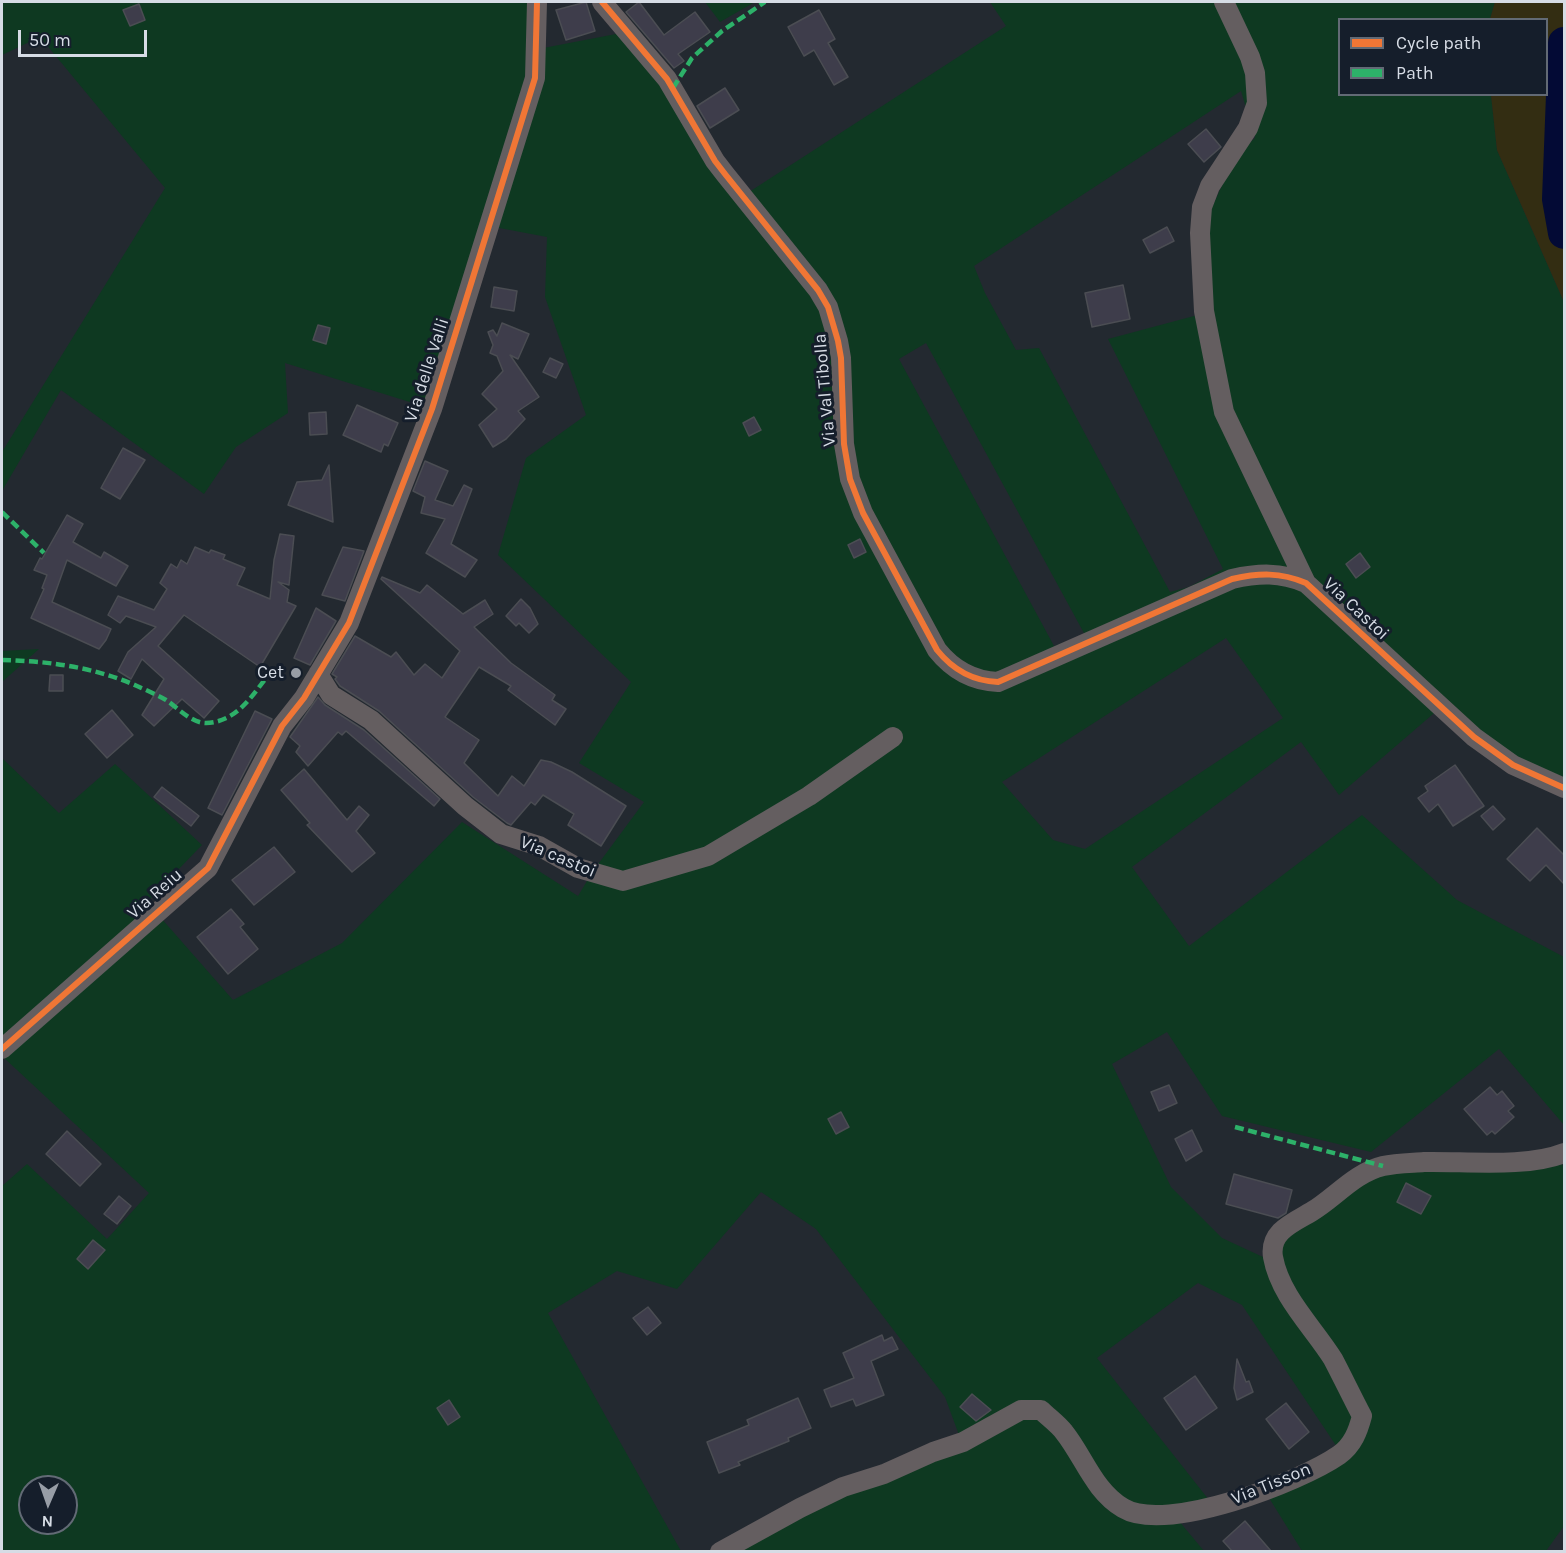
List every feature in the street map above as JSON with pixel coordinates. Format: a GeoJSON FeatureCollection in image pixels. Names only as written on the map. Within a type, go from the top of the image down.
{"type":"FeatureCollection","features":[{"type":"Feature","properties":{"kind":"street","name":"Via delle Valli"},"geometry":{"type":"LineString","coordinates":[[282,726],[304,698],[350,623],[432,409],[535,78],[537,2]]}},
{"type":"Feature","properties":{"kind":"street","name":"Via Val Tibolla"},"geometry":{"type":"LineString","coordinates":[[602,2],[667,79],[720,168],[818,290],[831,315],[838,341],[846,452],[850,479],[863,513],[941,655],[957,670],[968,676],[982,681],[998,682]]}},
{"type":"Feature","properties":{"kind":"street"},"geometry":{"type":"LineString","coordinates":[[1224,2],[1256,72],[1257,103],[1248,128],[1210,186],[1202,207],[1200,233],[1204,311],[1224,412],[1306,583]]}},
{"type":"Feature","properties":{"kind":"street","name":"Via Castoi"},"geometry":{"type":"LineString","coordinates":[[998,682],[1232,579],[1265,573],[1277,574],[1306,583],[1474,737],[1513,765],[1564,788]]}},
{"type":"Feature","properties":{"kind":"street","name":"Via castoi"},"geometry":{"type":"LineString","coordinates":[[318,674],[330,695],[371,720],[465,806],[501,834],[539,846],[579,868],[623,881],[708,856],[809,796],[893,737]]}},
{"type":"Feature","properties":{"kind":"street","name":"Via Reiu"},"geometry":{"type":"LineString","coordinates":[[2,1049],[208,868],[282,726]]}},
{"type":"Feature","properties":{"kind":"street","name":"Via Tisson"},"geometry":{"type":"LineString","coordinates":[[720,1551],[843,1487],[884,1474],[933,1452],[963,1442],[1021,1410],[1041,1410],[1064,1432],[1102,1489],[1122,1508],[1143,1516],[1170,1516],[1226,1503],[1291,1480],[1341,1454],[1356,1437],[1362,1416],[1332,1359],[1298,1310],[1282,1282],[1273,1259],[1272,1245],[1280,1232],[1319,1207],[1359,1175],[1383,1166],[1414,1163],[1511,1162],[1551,1158],[1564,1153]]}},
{"type":"Feature","properties":{"kind":"green space"},"geometry":{"type":"Polygon","coordinates":[[[2,2],[537,2],[533,50],[616,34],[669,94],[749,192],[1006,26],[990,2],[1495,2],[1490,18],[1338,18],[1338,96],[1491,96],[1497,150],[1564,302],[1564,779],[1531,765],[1501,747],[1447,702],[1339,795],[1301,742],[1132,867],[1189,946],[1362,815],[1457,900],[1564,957],[1564,1125],[1499,1049],[1371,1152],[1222,1116],[1167,1032],[1112,1064],[1171,1187],[1222,1238],[1263,1257],[1311,1206],[1385,1159],[1561,1162],[1564,1168],[1564,1526],[1546,1551],[1302,1551],[1261,1485],[1337,1447],[1242,1305],[1198,1283],[1097,1358],[1209,1500],[1179,1521],[1204,1551],[712,1551],[959,1435],[945,1397],[816,1229],[761,1192],[677,1289],[617,1271],[548,1313],[681,1551],[2,1551],[2,1186],[27,1164],[107,1239],[149,1193],[2,1056],[2,758],[59,813],[115,764],[202,845],[147,902],[233,1000],[342,943],[462,822],[578,896],[593,871],[644,802],[579,763],[631,682],[498,555],[526,458],[586,415],[545,297],[547,237],[489,226],[432,409],[285,363],[288,413],[236,447],[204,494],[61,390],[2,491],[2,452],[165,188],[40,37],[2,55],[2,2]],[[1241,91],[974,266],[985,293],[1016,350],[1039,348],[1170,592],[1189,587],[1223,569],[1108,339],[1209,312],[1208,216],[1236,155],[1255,138],[1241,91]],[[926,343],[899,359],[1054,646],[1085,635],[926,343]],[[1226,638],[1002,782],[1053,840],[1085,849],[1283,718],[1226,638]]]}},
{"type":"Feature","properties":{"kind":"green space"},"geometry":{"type":"Polygon","coordinates":[[[705,2],[755,2],[720,22],[705,2]]]}},
{"type":"Feature","properties":{"kind":"green space"},"geometry":{"type":"Polygon","coordinates":[[[39,649],[2,682],[2,651],[39,649]]]}},
{"type":"Feature","properties":{"kind":"sand"},"geometry":{"type":"Polygon","coordinates":[[[1495,2],[1564,2],[1564,302],[1497,150],[1491,96],[1548,96],[1548,18],[1490,18],[1495,2]]]}},
{"type":"Feature","properties":{"kind":"building"},"geometry":{"type":"Polygon","coordinates":[[[586,2],[595,31],[566,40],[556,10],[586,2]]]}},
{"type":"Feature","properties":{"kind":"building"},"geometry":{"type":"Polygon","coordinates":[[[639,2],[664,35],[695,12],[710,32],[678,54],[684,61],[674,68],[626,12],[639,2]]]}},
{"type":"Feature","properties":{"kind":"building"},"geometry":{"type":"Polygon","coordinates":[[[139,4],[145,20],[130,26],[123,10],[139,4]]]}},
{"type":"Feature","properties":{"kind":"building"},"geometry":{"type":"Polygon","coordinates":[[[819,10],[835,39],[828,43],[848,77],[834,85],[814,50],[804,56],[788,27],[819,10]]]}},
{"type":"Feature","properties":{"kind":"building"},"geometry":{"type":"Polygon","coordinates":[[[725,88],[739,110],[710,128],[697,106],[725,88]]]}},
{"type":"Feature","properties":{"kind":"building"},"geometry":{"type":"Polygon","coordinates":[[[1206,129],[1221,147],[1204,162],[1188,144],[1206,129]]]}},
{"type":"Feature","properties":{"kind":"building"},"geometry":{"type":"Polygon","coordinates":[[[1167,227],[1174,241],[1150,253],[1143,240],[1167,227]]]}},
{"type":"Feature","properties":{"kind":"building"},"geometry":{"type":"Polygon","coordinates":[[[1123,285],[1130,319],[1092,327],[1085,293],[1123,285]]]}},
{"type":"Feature","properties":{"kind":"building"},"geometry":{"type":"Polygon","coordinates":[[[494,287],[517,291],[514,311],[491,307],[494,287]]]}},
{"type":"Feature","properties":{"kind":"building"},"geometry":{"type":"Polygon","coordinates":[[[502,323],[529,334],[518,359],[510,355],[539,397],[518,411],[525,419],[506,439],[493,447],[479,425],[497,409],[482,394],[503,371],[497,356],[490,353],[493,345],[488,332],[493,330],[497,336],[502,323]]]}},
{"type":"Feature","properties":{"kind":"building"},"geometry":{"type":"Polygon","coordinates":[[[318,325],[330,328],[326,344],[313,340],[318,325]]]}},
{"type":"Feature","properties":{"kind":"building"},"geometry":{"type":"Polygon","coordinates":[[[550,358],[563,364],[556,378],[543,372],[550,358]]]}},
{"type":"Feature","properties":{"kind":"building"},"geometry":{"type":"Polygon","coordinates":[[[357,405],[398,423],[388,446],[384,444],[381,452],[343,435],[357,405]]]}},
{"type":"Feature","properties":{"kind":"building"},"geometry":{"type":"Polygon","coordinates":[[[326,412],[327,434],[310,435],[309,413],[326,412]]]}},
{"type":"Feature","properties":{"kind":"building"},"geometry":{"type":"Polygon","coordinates":[[[754,417],[761,430],[749,436],[743,423],[754,417]]]}},
{"type":"Feature","properties":{"kind":"building"},"geometry":{"type":"Polygon","coordinates":[[[123,448],[145,460],[120,499],[101,488],[123,448]]]}},
{"type":"Feature","properties":{"kind":"building"},"geometry":{"type":"Polygon","coordinates":[[[425,461],[448,471],[435,500],[453,506],[464,485],[472,489],[451,544],[477,560],[465,577],[426,553],[445,519],[421,513],[425,497],[413,491],[425,461]]]}},
{"type":"Feature","properties":{"kind":"building"},"geometry":{"type":"Polygon","coordinates":[[[329,465],[333,522],[288,505],[297,482],[322,480],[329,465]]]}},
{"type":"Feature","properties":{"kind":"building"},"geometry":{"type":"Polygon","coordinates":[[[67,515],[83,524],[73,542],[101,558],[104,552],[128,566],[116,586],[67,560],[52,602],[111,629],[99,649],[31,618],[44,589],[42,588],[47,575],[34,570],[67,515]]]}},
{"type":"Feature","properties":{"kind":"building"},"geometry":{"type":"Polygon","coordinates":[[[280,534],[294,536],[289,585],[278,582],[289,590],[287,602],[296,606],[260,667],[184,615],[158,646],[219,701],[204,718],[182,699],[154,726],[142,715],[164,679],[142,659],[131,679],[118,671],[128,652],[156,627],[126,616],[120,623],[108,615],[118,596],[154,610],[167,589],[160,583],[171,564],[177,568],[181,560],[187,564],[195,547],[209,553],[211,550],[225,555],[223,559],[245,568],[237,585],[270,599],[274,560],[280,534]]]}},
{"type":"Feature","properties":{"kind":"building"},"geometry":{"type":"Polygon","coordinates":[[[860,539],[866,552],[854,558],[848,545],[860,539]]]}},
{"type":"Feature","properties":{"kind":"building"},"geometry":{"type":"Polygon","coordinates":[[[343,547],[364,551],[345,601],[322,595],[343,547]]]}},
{"type":"Feature","properties":{"kind":"building"},"geometry":{"type":"Polygon","coordinates":[[[1360,553],[1370,567],[1356,578],[1346,564],[1360,553]]]}},
{"type":"Feature","properties":{"kind":"building"},"geometry":{"type":"Polygon","coordinates":[[[382,577],[420,593],[427,585],[463,614],[485,600],[493,614],[474,627],[511,663],[555,695],[552,700],[566,709],[555,725],[508,690],[511,686],[479,667],[445,717],[479,740],[464,763],[498,796],[512,776],[524,786],[541,760],[572,772],[626,806],[601,846],[568,825],[574,814],[543,795],[535,805],[531,802],[511,825],[507,823],[473,797],[379,711],[340,686],[335,679],[337,677],[332,674],[355,636],[391,657],[396,652],[414,675],[425,664],[442,678],[460,651],[381,579],[382,577]]]}},
{"type":"Feature","properties":{"kind":"building"},"geometry":{"type":"Polygon","coordinates":[[[521,599],[530,608],[538,624],[529,633],[519,623],[516,626],[506,616],[521,599]]]}},
{"type":"Feature","properties":{"kind":"building"},"geometry":{"type":"Polygon","coordinates":[[[316,608],[336,621],[310,665],[294,658],[316,608]]]}},
{"type":"Feature","properties":{"kind":"building"},"geometry":{"type":"Polygon","coordinates":[[[50,675],[63,675],[63,691],[49,691],[50,675]]]}},
{"type":"Feature","properties":{"kind":"building"},"geometry":{"type":"Polygon","coordinates":[[[318,697],[325,705],[364,730],[440,799],[434,806],[346,731],[342,735],[338,732],[308,766],[296,752],[300,746],[290,737],[318,697]]]}},
{"type":"Feature","properties":{"kind":"building"},"geometry":{"type":"Polygon","coordinates":[[[112,710],[133,735],[107,758],[85,734],[112,710]]]}},
{"type":"Feature","properties":{"kind":"building"},"geometry":{"type":"Polygon","coordinates":[[[255,711],[272,719],[222,815],[208,808],[255,711]]]}},
{"type":"Feature","properties":{"kind":"building"},"geometry":{"type":"Polygon","coordinates":[[[1455,765],[1484,806],[1453,826],[1438,804],[1429,812],[1418,798],[1428,791],[1425,786],[1455,765]]]}},
{"type":"Feature","properties":{"kind":"building"},"geometry":{"type":"Polygon","coordinates":[[[304,769],[347,820],[359,806],[369,815],[356,831],[375,853],[352,872],[307,825],[310,823],[281,790],[304,769]]]}},
{"type":"Feature","properties":{"kind":"building"},"geometry":{"type":"Polygon","coordinates":[[[162,787],[199,816],[191,826],[154,797],[162,787]]]}},
{"type":"Feature","properties":{"kind":"building"},"geometry":{"type":"Polygon","coordinates":[[[1493,806],[1505,819],[1493,830],[1481,816],[1493,806]]]}},
{"type":"Feature","properties":{"kind":"building"},"geometry":{"type":"Polygon","coordinates":[[[1537,828],[1564,855],[1564,884],[1546,865],[1530,881],[1507,859],[1537,828]]]}},
{"type":"Feature","properties":{"kind":"building"},"geometry":{"type":"Polygon","coordinates":[[[274,847],[295,872],[254,905],[232,880],[274,847]]]}},
{"type":"Feature","properties":{"kind":"building"},"geometry":{"type":"Polygon","coordinates":[[[231,909],[244,924],[240,927],[258,949],[228,974],[197,937],[231,909]]]}},
{"type":"Feature","properties":{"kind":"building"},"geometry":{"type":"Polygon","coordinates":[[[1169,1085],[1177,1103],[1159,1111],[1151,1092],[1169,1085]]]}},
{"type":"Feature","properties":{"kind":"building"},"geometry":{"type":"Polygon","coordinates":[[[1490,1087],[1497,1095],[1502,1091],[1514,1106],[1508,1111],[1514,1117],[1495,1134],[1492,1131],[1487,1135],[1464,1109],[1490,1087]]]}},
{"type":"Feature","properties":{"kind":"building"},"geometry":{"type":"Polygon","coordinates":[[[841,1112],[849,1127],[836,1134],[828,1119],[841,1112]]]}},
{"type":"Feature","properties":{"kind":"building"},"geometry":{"type":"Polygon","coordinates":[[[1192,1130],[1202,1151],[1186,1161],[1175,1139],[1192,1130]]]}},
{"type":"Feature","properties":{"kind":"building"},"geometry":{"type":"Polygon","coordinates":[[[67,1131],[101,1164],[80,1186],[46,1154],[67,1131]]]}},
{"type":"Feature","properties":{"kind":"building"},"geometry":{"type":"Polygon","coordinates":[[[1234,1174],[1292,1190],[1286,1213],[1278,1218],[1226,1204],[1234,1174]]]}},
{"type":"Feature","properties":{"kind":"building"},"geometry":{"type":"Polygon","coordinates":[[[1406,1183],[1431,1196],[1421,1214],[1397,1202],[1406,1183]]]}},
{"type":"Feature","properties":{"kind":"building"},"geometry":{"type":"Polygon","coordinates":[[[119,1196],[131,1206],[117,1224],[104,1214],[119,1196]]]}},
{"type":"Feature","properties":{"kind":"building"},"geometry":{"type":"Polygon","coordinates":[[[93,1240],[105,1250],[88,1269],[77,1259],[93,1240]]]}},
{"type":"Feature","properties":{"kind":"building"},"geometry":{"type":"Polygon","coordinates":[[[648,1307],[661,1323],[647,1335],[633,1318],[648,1307]]]}},
{"type":"Feature","properties":{"kind":"building"},"geometry":{"type":"Polygon","coordinates":[[[882,1335],[884,1341],[892,1337],[898,1349],[871,1361],[884,1395],[856,1406],[853,1399],[831,1407],[824,1390],[854,1378],[843,1353],[882,1335]]]}},
{"type":"Feature","properties":{"kind":"building"},"geometry":{"type":"Polygon","coordinates":[[[1237,1359],[1246,1382],[1249,1381],[1253,1392],[1237,1400],[1234,1388],[1237,1359]]]}},
{"type":"Feature","properties":{"kind":"building"},"geometry":{"type":"Polygon","coordinates":[[[1195,1376],[1217,1408],[1186,1430],[1164,1398],[1195,1376]]]}},
{"type":"Feature","properties":{"kind":"building"},"geometry":{"type":"Polygon","coordinates":[[[972,1394],[991,1410],[976,1421],[960,1407],[972,1394]]]}},
{"type":"Feature","properties":{"kind":"building"},"geometry":{"type":"Polygon","coordinates":[[[798,1398],[811,1428],[788,1438],[789,1441],[738,1462],[740,1465],[719,1473],[707,1442],[749,1425],[747,1420],[798,1398]]]}},
{"type":"Feature","properties":{"kind":"building"},"geometry":{"type":"Polygon","coordinates":[[[449,1400],[460,1417],[448,1425],[437,1408],[449,1400]]]}},
{"type":"Feature","properties":{"kind":"building"},"geometry":{"type":"Polygon","coordinates":[[[1286,1403],[1309,1432],[1289,1449],[1266,1419],[1286,1403]]]}},
{"type":"Feature","properties":{"kind":"building"},"geometry":{"type":"Polygon","coordinates":[[[1245,1521],[1271,1551],[1232,1551],[1223,1541],[1245,1521]]]}},
{"type":"Feature","properties":{"kind":"waterway"},"geometry":{"type":"LineString","coordinates":[[1564,43],[1558,199],[1564,233]]}},
{"type":"Feature","properties":{"kind":"marked path"},"geometry":{"type":"LineString","coordinates":[[673,88],[692,58],[722,31],[765,2]]}},
{"type":"Feature","properties":{"kind":"marked path"},"geometry":{"type":"LineString","coordinates":[[2,512],[44,553]]}},
{"type":"Feature","properties":{"kind":"marked path"},"geometry":{"type":"LineString","coordinates":[[2,660],[54,664],[121,679],[166,700],[190,718],[206,723],[216,722],[234,714],[248,701],[266,678]]}},
{"type":"Feature","properties":{"kind":"marked path"},"geometry":{"type":"LineString","coordinates":[[1235,1127],[1383,1166]]}},
{"type":"Feature","properties":{"kind":"cycle path"},"geometry":{"type":"LineString","coordinates":[[2,1049],[208,868],[282,726],[304,698],[349,623],[432,409],[535,78],[537,2]]}},
{"type":"Feature","properties":{"kind":"cycle path"},"geometry":{"type":"LineString","coordinates":[[602,2],[667,79],[715,161],[818,290],[828,307],[841,358],[844,444],[850,479],[863,513],[937,650],[957,669],[972,677],[998,682],[1232,579],[1278,575],[1306,583],[1474,737],[1513,765],[1564,788]]}},
{"type":"Feature","properties":{"kind":"place","name":"Cet"},"geometry":{"type":"Point","coordinates":[296,673]}}]}
